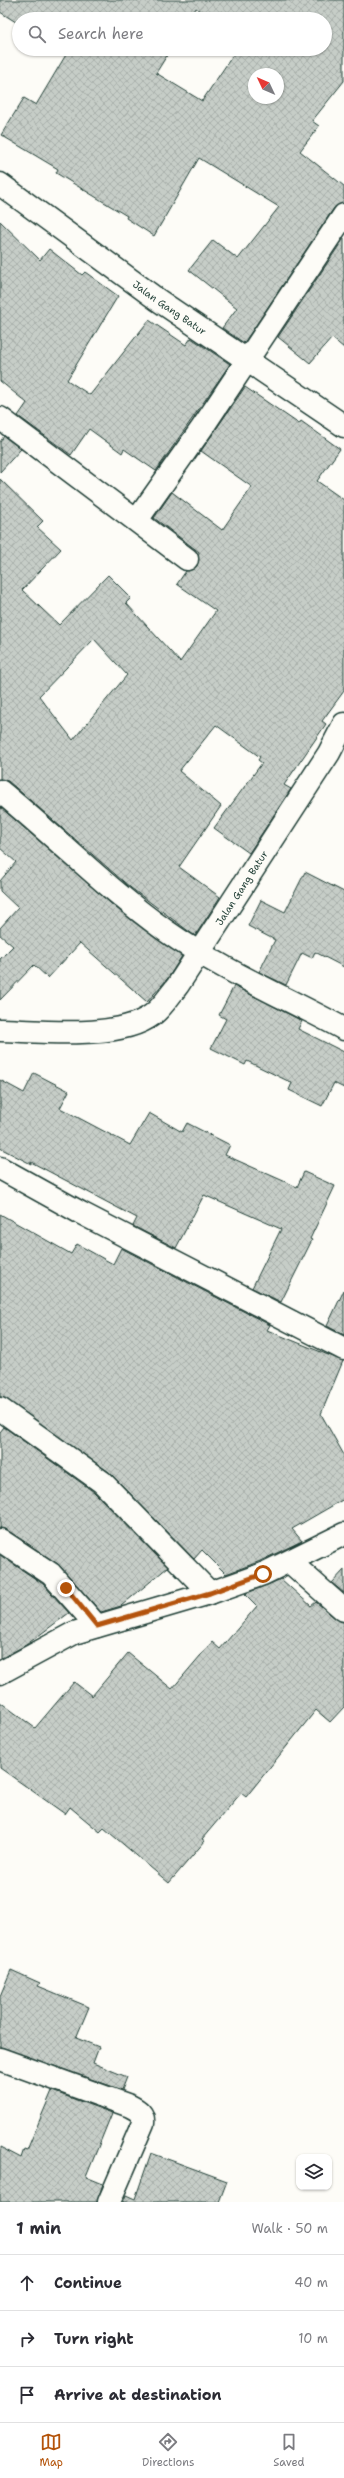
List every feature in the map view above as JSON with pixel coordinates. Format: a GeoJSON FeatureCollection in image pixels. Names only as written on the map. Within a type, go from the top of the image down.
{"type":"FeatureCollection","features":[{"type":"Feature","properties":{"kind":"street","name":"Jalan Gang Batur"},"geometry":{"type":"LineString","coordinates":[[0,184],[158,300],[344,426]]}},
{"type":"Feature","properties":{"kind":"street"},"geometry":{"type":"LineString","coordinates":[[137,520],[248,360],[344,215]]}},
{"type":"Feature","properties":{"kind":"street"},"geometry":{"type":"LineString","coordinates":[[0,418],[187,559]]}},
{"type":"Feature","properties":{"kind":"street","name":"Jalan Gang Batur"},"geometry":{"type":"LineString","coordinates":[[0,1030],[90,1031],[117,1028],[139,1022],[157,1011],[178,985],[198,951],[329,753],[344,724]]}},
{"type":"Feature","properties":{"kind":"street"},"geometry":{"type":"LineString","coordinates":[[0,791],[119,894],[167,931],[198,951],[344,1029]]}},
{"type":"Feature","properties":{"kind":"street"},"geometry":{"type":"LineString","coordinates":[[0,1168],[81,1213],[344,1349]]}},
{"type":"Feature","properties":{"kind":"street"},"geometry":{"type":"LineString","coordinates":[[0,1409],[102,1482],[210,1593]]}},
{"type":"Feature","properties":{"kind":"street"},"geometry":{"type":"LineString","coordinates":[[0,1673],[74,1633],[210,1593],[290,1562],[344,1534]]}},
{"type":"Feature","properties":{"kind":"street"},"geometry":{"type":"LineString","coordinates":[[0,1540],[51,1574],[97,1626]]}},
{"type":"Feature","properties":{"kind":"street"},"geometry":{"type":"LineString","coordinates":[[290,1562],[344,1610]]}},
{"type":"Feature","properties":{"kind":"street"},"geometry":{"type":"LineString","coordinates":[[0,2059],[130,2106],[144,2118],[144,2123],[109,2202]]}},
{"type":"Feature","properties":{"kind":"building"},"geometry":{"type":"Polygon","coordinates":[[[0,0],[344,0],[344,81],[312,121],[319,126],[300,151],[344,186],[344,203],[334,208],[244,343],[222,328],[237,308],[189,270],[213,240],[238,259],[279,207],[199,158],[154,236],[126,218],[127,216],[56,173],[58,169],[1,135],[24,98],[36,105],[65,56],[167,56],[156,73],[202,101],[232,56],[332,56],[332,12],[201,12],[196,8],[193,12],[12,12],[12,20],[0,12],[0,0]]]}},
{"type":"Feature","properties":{"kind":"building"},"geometry":{"type":"Polygon","coordinates":[[[0,221],[40,260],[49,249],[82,275],[85,272],[118,296],[67,380],[90,395],[149,320],[186,345],[191,338],[230,364],[156,471],[124,449],[122,453],[89,429],[71,455],[18,416],[27,403],[0,381],[0,221]]]}},
{"type":"Feature","properties":{"kind":"building"},"geometry":{"type":"Polygon","coordinates":[[[344,238],[344,348],[332,338],[310,363],[278,337],[344,238]]]}},
{"type":"Feature","properties":{"kind":"building"},"geometry":{"type":"Polygon","coordinates":[[[245,387],[299,424],[301,421],[340,449],[317,481],[344,500],[344,691],[322,721],[326,724],[284,785],[291,789],[249,853],[214,828],[262,763],[258,760],[260,757],[216,725],[179,771],[221,806],[179,867],[220,897],[195,936],[131,888],[8,781],[0,779],[0,479],[43,521],[37,527],[61,549],[22,590],[59,625],[108,575],[131,598],[126,603],[180,662],[216,611],[177,584],[186,571],[197,566],[199,552],[154,518],[172,492],[222,530],[252,487],[201,451],[245,387]],[[94,639],[39,696],[73,740],[127,675],[94,639]]]}},
{"type":"Feature","properties":{"kind":"building"},"geometry":{"type":"Polygon","coordinates":[[[4,436],[21,449],[0,472],[0,442],[4,436]]]}},
{"type":"Feature","properties":{"kind":"building"},"geometry":{"type":"Polygon","coordinates":[[[0,807],[115,907],[182,956],[168,978],[147,1002],[80,943],[48,978],[34,965],[0,1000],[0,959],[13,946],[0,935],[0,928],[18,908],[0,891],[0,881],[16,862],[0,848],[0,807]]]}},
{"type":"Feature","properties":{"kind":"building"},"geometry":{"type":"Polygon","coordinates":[[[305,872],[344,892],[344,967],[315,952],[312,958],[302,953],[286,985],[259,972],[275,940],[248,926],[261,900],[285,912],[305,872]]]}},
{"type":"Feature","properties":{"kind":"building"},"geometry":{"type":"Polygon","coordinates":[[[234,986],[302,1021],[298,1029],[344,1052],[344,1088],[334,1083],[322,1106],[289,1090],[292,1083],[247,1061],[245,1065],[211,1048],[226,1019],[219,1015],[234,986]]]}},
{"type":"Feature","properties":{"kind":"building"},"geometry":{"type":"Polygon","coordinates":[[[34,1073],[69,1091],[60,1108],[130,1145],[149,1113],[182,1132],[187,1123],[230,1145],[225,1155],[297,1187],[304,1172],[335,1186],[310,1239],[312,1240],[281,1302],[252,1288],[281,1229],[204,1195],[176,1248],[133,1226],[137,1218],[31,1162],[31,1164],[0,1148],[0,1080],[24,1093],[34,1073]]]}},
{"type":"Feature","properties":{"kind":"building"},"geometry":{"type":"Polygon","coordinates":[[[0,1214],[71,1254],[77,1244],[113,1264],[121,1248],[270,1325],[267,1330],[343,1361],[321,1414],[344,1455],[344,1499],[292,1529],[302,1541],[258,1562],[226,1574],[202,1550],[194,1559],[109,1472],[0,1396],[0,1214]]]}},
{"type":"Feature","properties":{"kind":"building"},"geometry":{"type":"Polygon","coordinates":[[[344,1290],[344,1335],[327,1326],[344,1290]]]}},
{"type":"Feature","properties":{"kind":"building"},"geometry":{"type":"Polygon","coordinates":[[[4,1427],[94,1492],[168,1567],[121,1606],[101,1612],[58,1564],[7,1530],[0,1528],[0,1432],[4,1427]]]}},
{"type":"Feature","properties":{"kind":"building"},"geometry":{"type":"Polygon","coordinates":[[[0,1555],[43,1584],[69,1613],[26,1645],[0,1659],[0,1555]]]}},
{"type":"Feature","properties":{"kind":"building"},"geometry":{"type":"Polygon","coordinates":[[[344,1570],[344,1593],[332,1583],[344,1570]]]}},
{"type":"Feature","properties":{"kind":"building"},"geometry":{"type":"Polygon","coordinates":[[[281,1579],[311,1606],[316,1602],[336,1619],[344,1622],[344,1707],[330,1722],[316,1710],[246,1797],[241,1793],[202,1839],[205,1841],[169,1883],[104,1828],[100,1832],[70,1807],[65,1814],[0,1768],[0,1702],[35,1728],[74,1682],[92,1696],[128,1653],[172,1689],[212,1642],[220,1649],[257,1606],[245,1594],[281,1579]]]}},
{"type":"Feature","properties":{"kind":"building"},"geometry":{"type":"Polygon","coordinates":[[[11,1970],[40,1983],[38,1986],[89,2007],[76,2038],[99,2047],[93,2063],[127,2077],[122,2090],[0,2047],[0,1996],[11,1970]]]}},
{"type":"Feature","properties":{"kind":"building"},"geometry":{"type":"Polygon","coordinates":[[[52,2091],[112,2113],[86,2177],[103,2184],[97,2202],[0,2202],[0,2147],[21,2158],[24,2149],[27,2150],[52,2091]]]}},
{"type":"Feature","properties":{"kind":"building"},"geometry":{"type":"Polygon","coordinates":[[[151,2153],[227,2181],[219,2202],[123,2202],[126,2195],[135,2199],[151,2153]]]}},
{"type":"Feature","properties":{"kind":"route"},"geometry":{"type":"LineString","coordinates":[[66,1588],[97,1626],[210,1593],[263,1574]]}}]}
